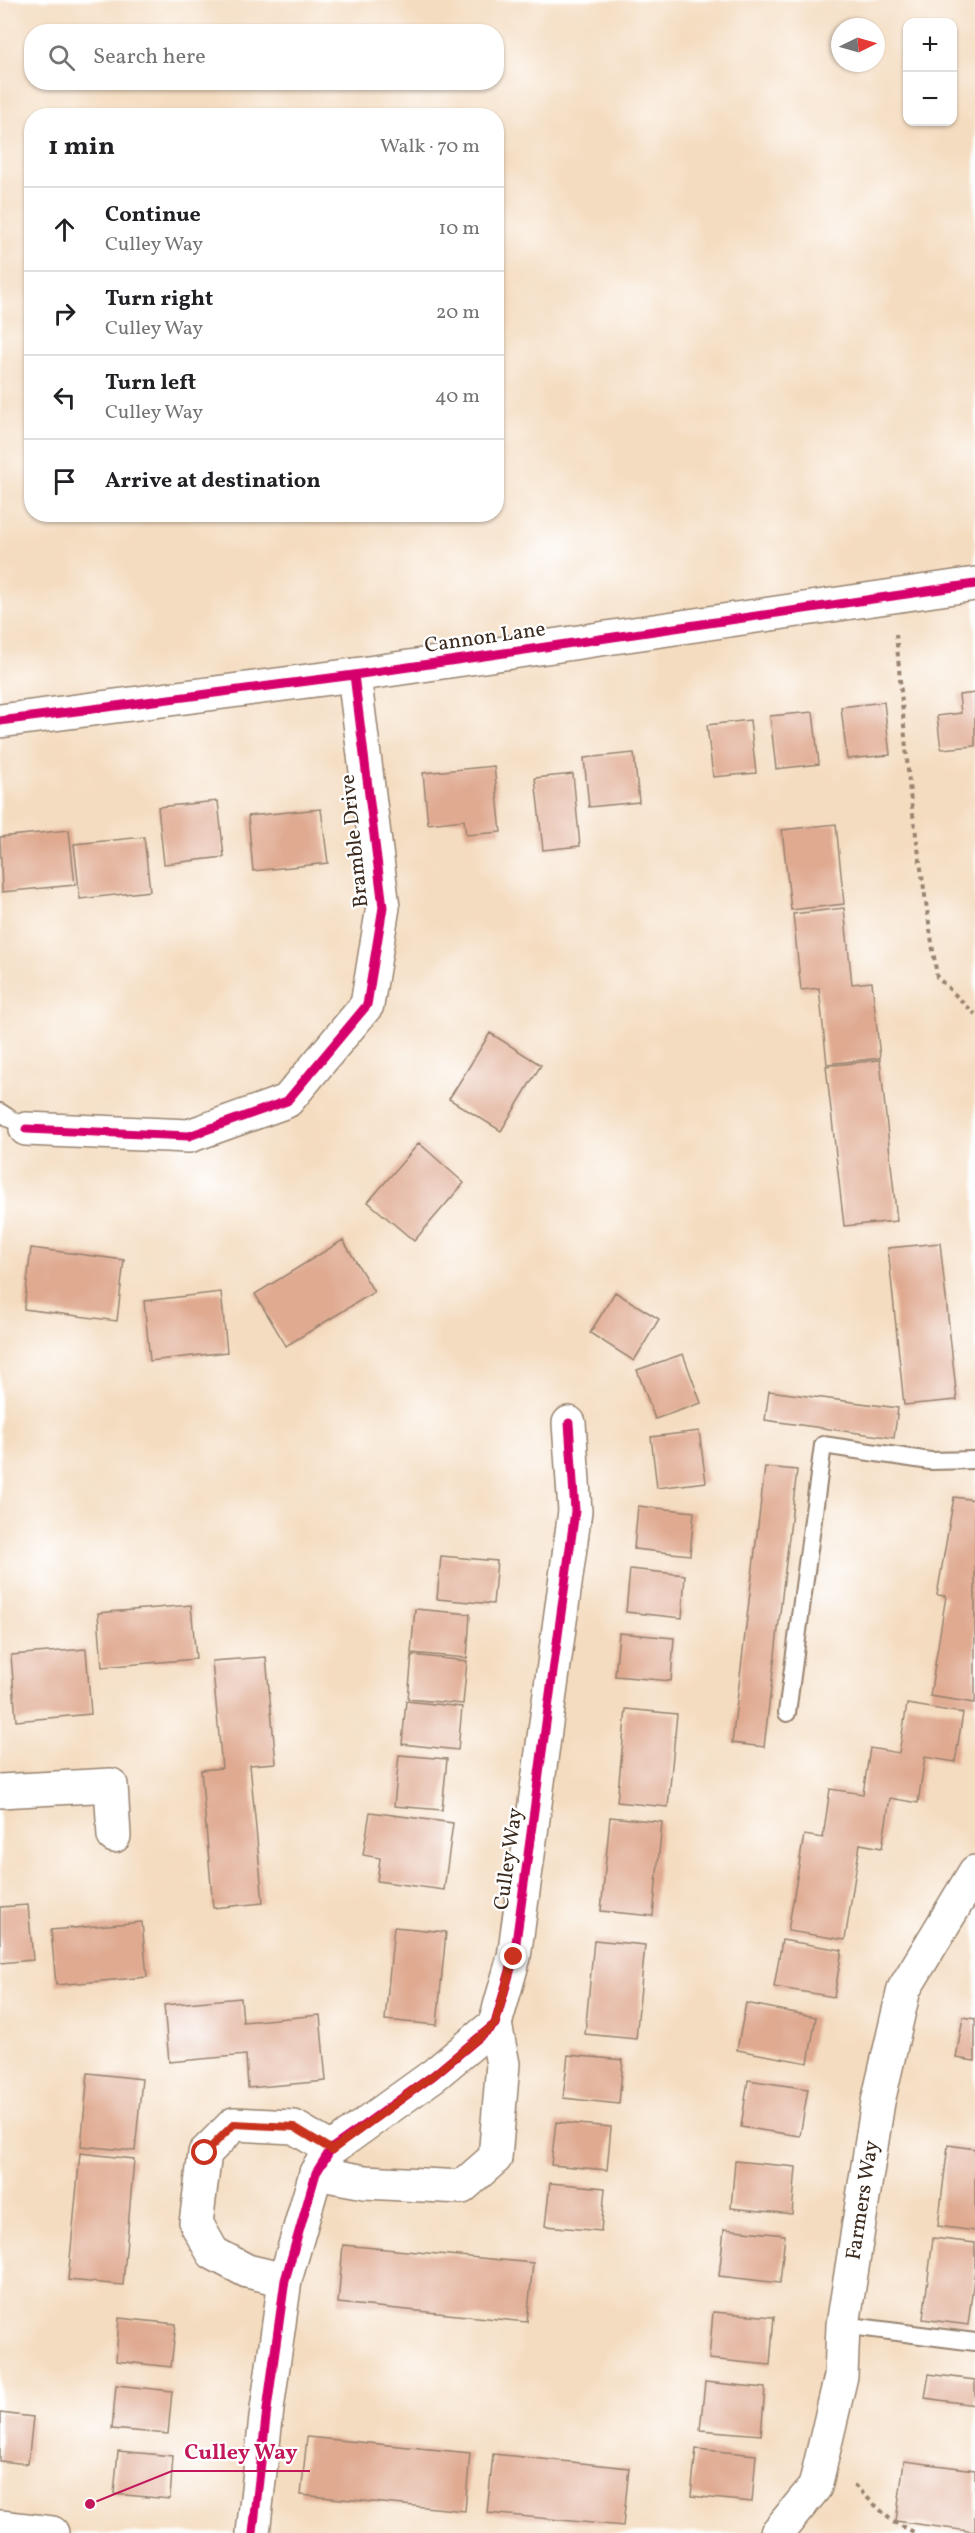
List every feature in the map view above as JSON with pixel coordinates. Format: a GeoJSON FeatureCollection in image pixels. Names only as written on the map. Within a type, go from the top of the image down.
{"type":"FeatureCollection","features":[{"type":"Feature","properties":{"kind":"street","name":"Cannon Lane"},"geometry":{"type":"LineString","coordinates":[[0,721],[354,675],[975,584]]}},
{"type":"Feature","properties":{"kind":"street","name":"Bramble Drive"},"geometry":{"type":"LineString","coordinates":[[13,1121],[189,1136],[287,1101],[367,1005],[383,908],[354,675]]}},
{"type":"Feature","properties":{"kind":"street","name":"Culley Way"},"geometry":{"type":"LineString","coordinates":[[285,2280],[247,2271],[213,2253],[196,2223],[205,2153],[234,2124],[294,2127],[324,2161],[365,2182],[462,2187],[495,2158],[503,2064],[495,2024],[514,1957],[575,1511],[569,1423]]}},
{"type":"Feature","properties":{"kind":"street"},"geometry":{"type":"LineString","coordinates":[[0,1791],[111,1785],[114,1836]]}},
{"type":"Feature","properties":{"kind":"street","name":"Farmers Way"},"geometry":{"type":"LineString","coordinates":[[777,2533],[815,2487],[841,2376],[843,2325],[878,2102],[904,1989],[972,1880]]}},
{"type":"Feature","properties":{"kind":"street"},"geometry":{"type":"LineString","coordinates":[[253,2533],[285,2280],[324,2161],[495,2024]]}},
{"type":"Feature","properties":{"kind":"street"},"geometry":{"type":"LineString","coordinates":[[0,2527],[52,2533]]}},
{"type":"Feature","properties":{"kind":"lane"},"geometry":{"type":"LineString","coordinates":[[787,1713],[823,1446],[930,1461],[975,1460]]}},
{"type":"Feature","properties":{"kind":"lane"},"geometry":{"type":"LineString","coordinates":[[843,2325],[975,2342]]}},
{"type":"Feature","properties":{"kind":"path"},"geometry":{"type":"LineString","coordinates":[[893,596],[910,794],[937,977],[975,1014]]}},
{"type":"Feature","properties":{"kind":"path"},"geometry":{"type":"LineString","coordinates":[[822,2457],[893,2522],[916,2533]]}},
{"type":"Feature","properties":{"kind":"building"},"geometry":{"type":"Polygon","coordinates":[[[975,693],[975,746],[941,749],[937,716],[961,713],[959,695],[975,693]]]}},
{"type":"Feature","properties":{"kind":"building"},"geometry":{"type":"Polygon","coordinates":[[[884,702],[890,755],[847,759],[841,707],[884,702]]]}},
{"type":"Feature","properties":{"kind":"building"},"geometry":{"type":"Polygon","coordinates":[[[813,712],[819,764],[776,769],[770,716],[813,712]]]}},
{"type":"Feature","properties":{"kind":"building"},"geometry":{"type":"Polygon","coordinates":[[[750,720],[756,773],[713,777],[707,725],[750,720]]]}},
{"type":"Feature","properties":{"kind":"building"},"geometry":{"type":"Polygon","coordinates":[[[634,753],[639,802],[589,807],[584,758],[634,753]]]}},
{"type":"Feature","properties":{"kind":"building"},"geometry":{"type":"Polygon","coordinates":[[[494,766],[501,832],[466,835],[464,820],[428,824],[423,773],[494,766]]]}},
{"type":"Feature","properties":{"kind":"building"},"geometry":{"type":"Polygon","coordinates":[[[573,774],[580,846],[543,850],[535,778],[573,774]]]}},
{"type":"Feature","properties":{"kind":"building"},"geometry":{"type":"Polygon","coordinates":[[[218,801],[224,857],[164,864],[158,807],[218,801]]]}},
{"type":"Feature","properties":{"kind":"building"},"geometry":{"type":"Polygon","coordinates":[[[321,809],[328,863],[253,871],[248,816],[321,809]]]}},
{"type":"Feature","properties":{"kind":"building"},"geometry":{"type":"Polygon","coordinates":[[[836,824],[844,904],[791,910],[782,830],[836,824]]]}},
{"type":"Feature","properties":{"kind":"building"},"geometry":{"type":"Polygon","coordinates":[[[69,830],[75,885],[2,892],[0,837],[69,830]]]}},
{"type":"Feature","properties":{"kind":"building"},"geometry":{"type":"Polygon","coordinates":[[[144,837],[150,891],[80,899],[74,844],[144,837]]]}},
{"type":"Feature","properties":{"kind":"building"},"geometry":{"type":"Polygon","coordinates":[[[844,908],[852,984],[872,982],[880,1058],[827,1064],[819,988],[801,990],[793,914],[844,908]]]}},
{"type":"Feature","properties":{"kind":"building"},"geometry":{"type":"Polygon","coordinates":[[[490,1033],[541,1065],[501,1131],[449,1099],[490,1033]]]}},
{"type":"Feature","properties":{"kind":"building"},"geometry":{"type":"Polygon","coordinates":[[[880,1060],[897,1221],[844,1226],[826,1066],[880,1060]]]}},
{"type":"Feature","properties":{"kind":"building"},"geometry":{"type":"Polygon","coordinates":[[[419,1143],[464,1183],[414,1241],[368,1202],[419,1143]]]}},
{"type":"Feature","properties":{"kind":"building"},"geometry":{"type":"Polygon","coordinates":[[[343,1240],[374,1292],[286,1346],[255,1294],[343,1240]]]}},
{"type":"Feature","properties":{"kind":"building"},"geometry":{"type":"Polygon","coordinates":[[[940,1243],[957,1400],[904,1405],[888,1248],[940,1243]]]}},
{"type":"Feature","properties":{"kind":"building"},"geometry":{"type":"Polygon","coordinates":[[[31,1248],[124,1260],[117,1321],[24,1309],[31,1248]]]}},
{"type":"Feature","properties":{"kind":"building"},"geometry":{"type":"Polygon","coordinates":[[[221,1292],[227,1352],[150,1361],[144,1301],[221,1292]]]}},
{"type":"Feature","properties":{"kind":"building"},"geometry":{"type":"Polygon","coordinates":[[[615,1292],[659,1319],[634,1361],[590,1333],[615,1292]]]}},
{"type":"Feature","properties":{"kind":"building"},"geometry":{"type":"Polygon","coordinates":[[[683,1354],[701,1403],[655,1419],[637,1370],[683,1354]]]}},
{"type":"Feature","properties":{"kind":"building"},"geometry":{"type":"Polygon","coordinates":[[[769,1391],[898,1408],[894,1438],[765,1420],[769,1391]]]}},
{"type":"Feature","properties":{"kind":"building"},"geometry":{"type":"Polygon","coordinates":[[[699,1431],[706,1482],[657,1488],[651,1437],[699,1431]]]}},
{"type":"Feature","properties":{"kind":"building"},"geometry":{"type":"Polygon","coordinates":[[[765,1467],[797,1470],[764,1747],[732,1743],[765,1467]]]}},
{"type":"Feature","properties":{"kind":"building"},"geometry":{"type":"Polygon","coordinates":[[[954,1497],[975,1500],[975,1703],[930,1696],[946,1596],[937,1595],[954,1497]]]}},
{"type":"Feature","properties":{"kind":"building"},"geometry":{"type":"Polygon","coordinates":[[[638,1506],[694,1512],[690,1555],[634,1549],[638,1506]]]}},
{"type":"Feature","properties":{"kind":"building"},"geometry":{"type":"Polygon","coordinates":[[[441,1556],[497,1561],[493,1604],[437,1599],[441,1556]]]}},
{"type":"Feature","properties":{"kind":"building"},"geometry":{"type":"Polygon","coordinates":[[[630,1569],[685,1575],[682,1618],[626,1612],[630,1569]]]}},
{"type":"Feature","properties":{"kind":"building"},"geometry":{"type":"Polygon","coordinates":[[[191,1605],[196,1659],[102,1667],[98,1613],[191,1605]]]}},
{"type":"Feature","properties":{"kind":"building"},"geometry":{"type":"Polygon","coordinates":[[[415,1609],[470,1614],[467,1658],[411,1653],[415,1609]]]}},
{"type":"Feature","properties":{"kind":"building"},"geometry":{"type":"Polygon","coordinates":[[[619,1633],[674,1638],[671,1681],[615,1676],[619,1633]]]}},
{"type":"Feature","properties":{"kind":"building"},"geometry":{"type":"Polygon","coordinates":[[[86,1649],[91,1714],[16,1721],[11,1655],[86,1649]]]}},
{"type":"Feature","properties":{"kind":"building"},"geometry":{"type":"Polygon","coordinates":[[[412,1655],[467,1661],[463,1704],[408,1699],[412,1655]]]}},
{"type":"Feature","properties":{"kind":"building"},"geometry":{"type":"Polygon","coordinates":[[[266,1657],[276,1763],[250,1765],[263,1903],[213,1908],[201,1770],[222,1768],[212,1661],[266,1657]]]}},
{"type":"Feature","properties":{"kind":"building"},"geometry":{"type":"Polygon","coordinates":[[[406,1701],[462,1707],[458,1750],[402,1744],[406,1701]]]}},
{"type":"Feature","properties":{"kind":"building"},"geometry":{"type":"Polygon","coordinates":[[[907,1704],[963,1713],[955,1762],[925,1757],[918,1803],[890,1798],[882,1848],[860,1844],[845,1940],[788,1931],[804,1835],[823,1838],[830,1789],[863,1794],[870,1748],[899,1753],[907,1704]]]}},
{"type":"Feature","properties":{"kind":"building"},"geometry":{"type":"Polygon","coordinates":[[[626,1709],[677,1714],[668,1807],[617,1802],[626,1709]]]}},
{"type":"Feature","properties":{"kind":"building"},"geometry":{"type":"Polygon","coordinates":[[[399,1755],[447,1759],[442,1810],[394,1806],[399,1755]]]}},
{"type":"Feature","properties":{"kind":"building"},"geometry":{"type":"Polygon","coordinates":[[[370,1812],[453,1823],[444,1890],[377,1881],[380,1858],[363,1855],[370,1812]]]}},
{"type":"Feature","properties":{"kind":"building"},"geometry":{"type":"Polygon","coordinates":[[[610,1817],[662,1822],[653,1916],[601,1911],[610,1817]]]}},
{"type":"Feature","properties":{"kind":"building"},"geometry":{"type":"Polygon","coordinates":[[[28,1905],[33,1960],[0,1963],[0,1907],[28,1905]]]}},
{"type":"Feature","properties":{"kind":"building"},"geometry":{"type":"Polygon","coordinates":[[[142,1922],[147,1977],[56,1985],[51,1930],[142,1922]]]}},
{"type":"Feature","properties":{"kind":"building"},"geometry":{"type":"Polygon","coordinates":[[[394,1927],[446,1932],[437,2025],[385,2020],[394,1927]]]}},
{"type":"Feature","properties":{"kind":"building"},"geometry":{"type":"Polygon","coordinates":[[[594,1940],[645,1945],[636,2039],[585,2034],[594,1940]]]}},
{"type":"Feature","properties":{"kind":"building"},"geometry":{"type":"Polygon","coordinates":[[[782,1940],[842,1950],[834,1997],[774,1987],[782,1940]]]}},
{"type":"Feature","properties":{"kind":"building"},"geometry":{"type":"Polygon","coordinates":[[[241,1998],[243,2022],[320,2015],[326,2081],[248,2088],[246,2055],[169,2062],[164,2005],[241,1998]]]}},
{"type":"Feature","properties":{"kind":"building"},"geometry":{"type":"Polygon","coordinates":[[[746,2003],[816,2017],[808,2063],[737,2050],[746,2003]]]}},
{"type":"Feature","properties":{"kind":"building"},"geometry":{"type":"Polygon","coordinates":[[[963,2017],[975,2019],[975,2061],[956,2058],[963,2017]]]}},
{"type":"Feature","properties":{"kind":"building"},"geometry":{"type":"Polygon","coordinates":[[[568,2055],[623,2060],[619,2104],[563,2098],[568,2055]]]}},
{"type":"Feature","properties":{"kind":"building"},"geometry":{"type":"Polygon","coordinates":[[[88,2073],[142,2079],[135,2151],[81,2146],[88,2073]]]}},
{"type":"Feature","properties":{"kind":"building"},"geometry":{"type":"Polygon","coordinates":[[[748,2080],[808,2089],[800,2136],[741,2127],[748,2080]]]}},
{"type":"Feature","properties":{"kind":"building"},"geometry":{"type":"Polygon","coordinates":[[[556,2122],[611,2127],[607,2170],[551,2165],[556,2122]]]}},
{"type":"Feature","properties":{"kind":"building"},"geometry":{"type":"Polygon","coordinates":[[[948,2145],[975,2149],[975,2231],[938,2226],[948,2145]]]}},
{"type":"Feature","properties":{"kind":"building"},"geometry":{"type":"Polygon","coordinates":[[[80,2153],[134,2159],[123,2285],[68,2280],[80,2153]]]}},
{"type":"Feature","properties":{"kind":"building"},"geometry":{"type":"Polygon","coordinates":[[[735,2161],[796,2167],[792,2214],[731,2208],[735,2161]]]}},
{"type":"Feature","properties":{"kind":"building"},"geometry":{"type":"Polygon","coordinates":[[[550,2183],[605,2188],[601,2231],[545,2226],[550,2183]]]}},
{"type":"Feature","properties":{"kind":"building"},"geometry":{"type":"Polygon","coordinates":[[[724,2229],[785,2235],[780,2283],[719,2276],[724,2229]]]}},
{"type":"Feature","properties":{"kind":"building"},"geometry":{"type":"Polygon","coordinates":[[[933,2238],[975,2243],[975,2270],[968,2325],[923,2319],[933,2238]]]}},
{"type":"Feature","properties":{"kind":"building"},"geometry":{"type":"Polygon","coordinates":[[[343,2245],[533,2263],[527,2322],[338,2303],[343,2245]]]}},
{"type":"Feature","properties":{"kind":"building"},"geometry":{"type":"Polygon","coordinates":[[[713,2312],[774,2317],[770,2365],[709,2359],[713,2312]]]}},
{"type":"Feature","properties":{"kind":"building"},"geometry":{"type":"Polygon","coordinates":[[[119,2318],[176,2324],[171,2367],[116,2361],[119,2318]]]}},
{"type":"Feature","properties":{"kind":"building"},"geometry":{"type":"Polygon","coordinates":[[[929,2374],[975,2380],[975,2405],[925,2398],[929,2374]]]}},
{"type":"Feature","properties":{"kind":"building"},"geometry":{"type":"Polygon","coordinates":[[[705,2382],[765,2388],[761,2435],[700,2430],[705,2382]]]}},
{"type":"Feature","properties":{"kind":"building"},"geometry":{"type":"Polygon","coordinates":[[[116,2385],[172,2391],[168,2434],[112,2429],[116,2385]]]}},
{"type":"Feature","properties":{"kind":"building"},"geometry":{"type":"Polygon","coordinates":[[[0,2413],[33,2417],[28,2464],[0,2461],[0,2413]]]}},
{"type":"Feature","properties":{"kind":"building"},"geometry":{"type":"Polygon","coordinates":[[[307,2437],[470,2453],[465,2511],[301,2495],[307,2437]]]}},
{"type":"Feature","properties":{"kind":"building"},"geometry":{"type":"Polygon","coordinates":[[[696,2449],[756,2455],[752,2502],[691,2496],[696,2449]]]}},
{"type":"Feature","properties":{"kind":"building"},"geometry":{"type":"Polygon","coordinates":[[[118,2451],[173,2456],[170,2499],[114,2494],[118,2451]]]}},
{"type":"Feature","properties":{"kind":"building"},"geometry":{"type":"Polygon","coordinates":[[[493,2454],[629,2468],[623,2526],[487,2513],[493,2454]]]}},
{"type":"Feature","properties":{"kind":"building"},"geometry":{"type":"Polygon","coordinates":[[[904,2461],[975,2470],[975,2532],[896,2521],[904,2461]]]}},
{"type":"Feature","properties":{"kind":"cycle path"},"geometry":{"type":"LineString","coordinates":[[0,721],[354,675],[975,584]]}},
{"type":"Feature","properties":{"kind":"cycle path"},"geometry":{"type":"LineString","coordinates":[[26,1129],[189,1136],[287,1101],[367,1005],[383,907],[354,675]]}},
{"type":"Feature","properties":{"kind":"cycle path"},"geometry":{"type":"LineString","coordinates":[[253,2533],[285,2280],[316,2173],[331,2149],[434,2075],[495,2024],[514,1957],[575,1511],[569,1423]]}},
{"type":"Feature","properties":{"kind":"place","name":"Culley Way"},"geometry":{"type":"Point","coordinates":[90,2504]}},
{"type":"Feature","properties":{"kind":"route"},"geometry":{"type":"LineString","coordinates":[[205,2153],[234,2124],[294,2127],[332,2150],[434,2075],[495,2024],[514,1957]]}}]}
